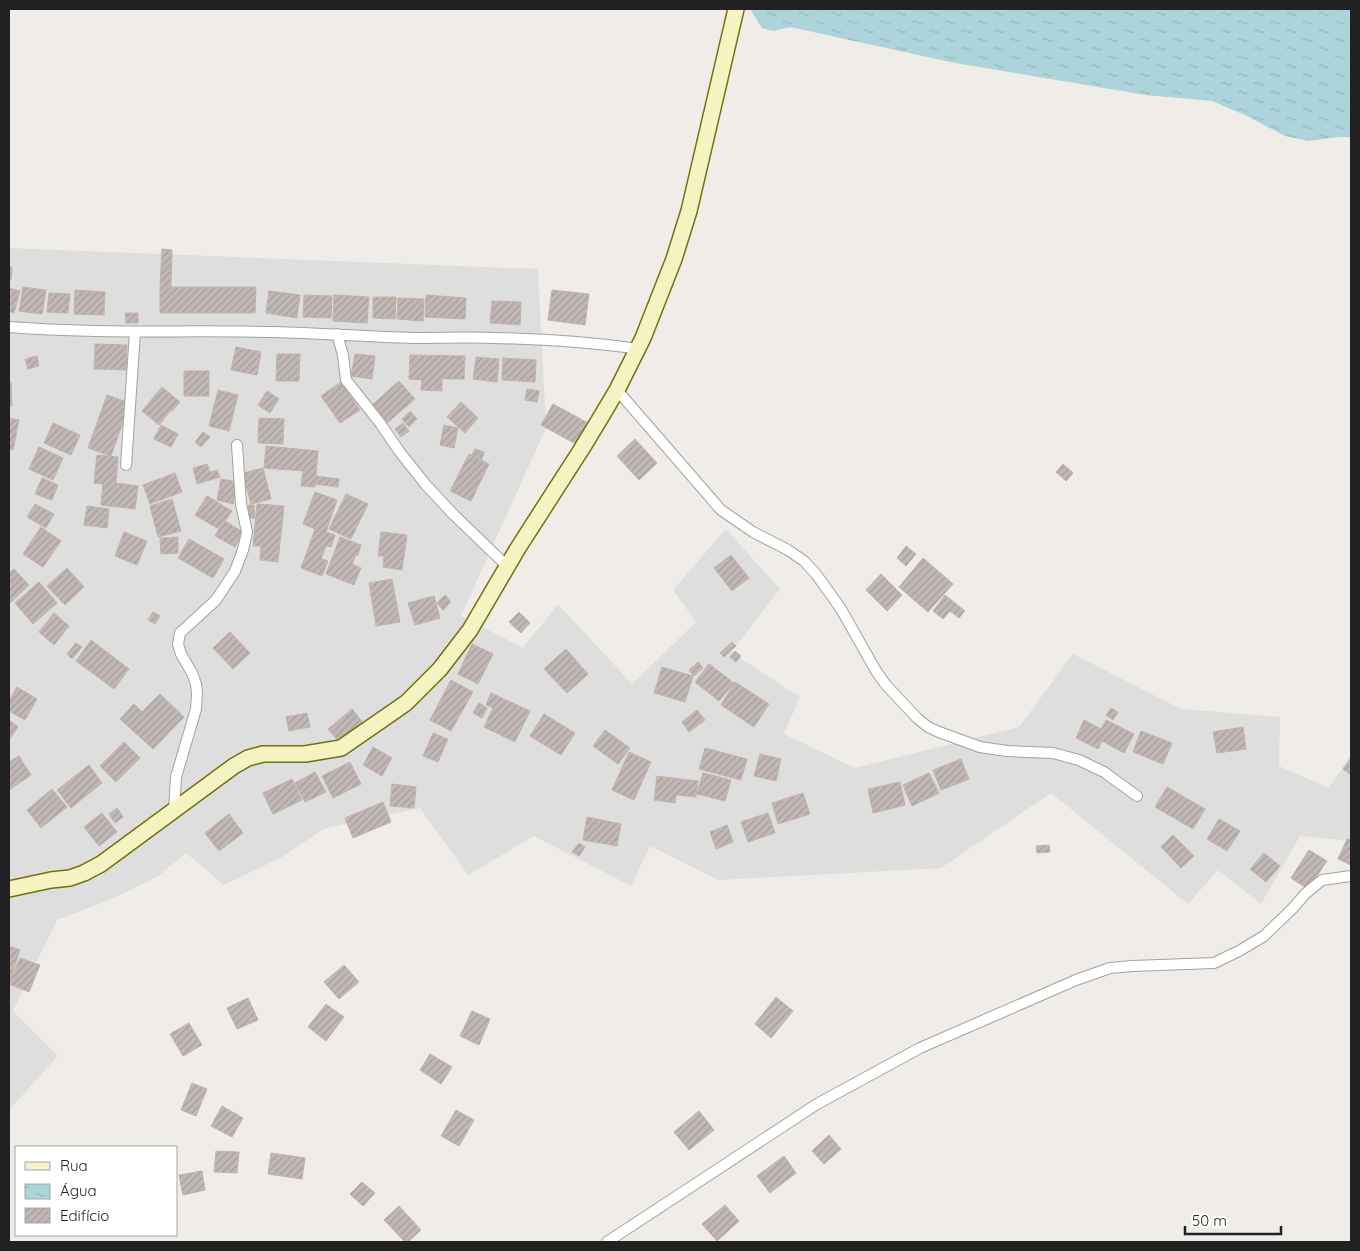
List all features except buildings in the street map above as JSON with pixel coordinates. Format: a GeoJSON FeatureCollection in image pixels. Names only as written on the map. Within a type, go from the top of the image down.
{"type":"FeatureCollection","features":[{"type":"Feature","properties":{"kind":"street"},"geometry":{"type":"LineString","coordinates":[[9,889],[70,878],[101,864],[226,771],[248,758],[263,754],[305,754],[341,748],[406,703],[431,679],[456,650],[581,450],[617,390],[638,349],[674,259],[689,211],[736,9]]}},
{"type":"Feature","properties":{"kind":"street"},"geometry":{"type":"LineString","coordinates":[[9,327],[135,332],[276,332],[394,337],[494,338],[542,340],[638,349]]}},
{"type":"Feature","properties":{"kind":"street"},"geometry":{"type":"LineString","coordinates":[[126,465],[135,332]]}},
{"type":"Feature","properties":{"kind":"street"},"geometry":{"type":"LineString","coordinates":[[337,334],[343,354],[346,380],[426,485],[508,567]]}},
{"type":"Feature","properties":{"kind":"street"},"geometry":{"type":"LineString","coordinates":[[617,390],[722,510],[753,532],[788,550],[804,561],[816,574],[841,609],[886,685],[928,727],[980,747],[1007,751],[1053,753],[1079,760],[1104,772],[1137,796]]}},
{"type":"Feature","properties":{"kind":"street"},"geometry":{"type":"LineString","coordinates":[[174,811],[176,777],[196,709],[197,693],[192,673],[181,654],[178,644],[180,633],[216,600],[235,571],[247,532],[242,504],[237,445]]}},
{"type":"Feature","properties":{"kind":"street"},"geometry":{"type":"LineString","coordinates":[[607,1242],[818,1104],[920,1048],[1076,980],[1110,968],[1214,963],[1264,936],[1305,894],[1322,880],[1351,876]]}},
{"type":"Feature","properties":{"kind":"shaded area"},"geometry":{"type":"Polygon","coordinates":[[[9,248],[538,269],[546,428],[461,616],[523,648],[558,604],[632,684],[696,622],[673,590],[726,529],[780,589],[731,652],[800,697],[784,734],[855,768],[1019,727],[1073,654],[1181,709],[1280,717],[1279,766],[1329,788],[1351,755],[1351,841],[1300,836],[1261,904],[1218,870],[1188,904],[1051,793],[941,868],[718,880],[650,846],[631,886],[534,836],[468,875],[420,808],[326,828],[280,858],[224,885],[186,853],[157,877],[112,899],[57,920],[13,1011],[58,1056],[9,1110],[9,248]]]}},
{"type":"Feature","properties":{"kind":"water"},"geometry":{"type":"Polygon","coordinates":[[[750,9],[1351,9],[1351,137],[1308,141],[1285,136],[1247,116],[1212,101],[1146,95],[955,63],[790,27],[774,31],[762,28],[750,9]]]}}]}
